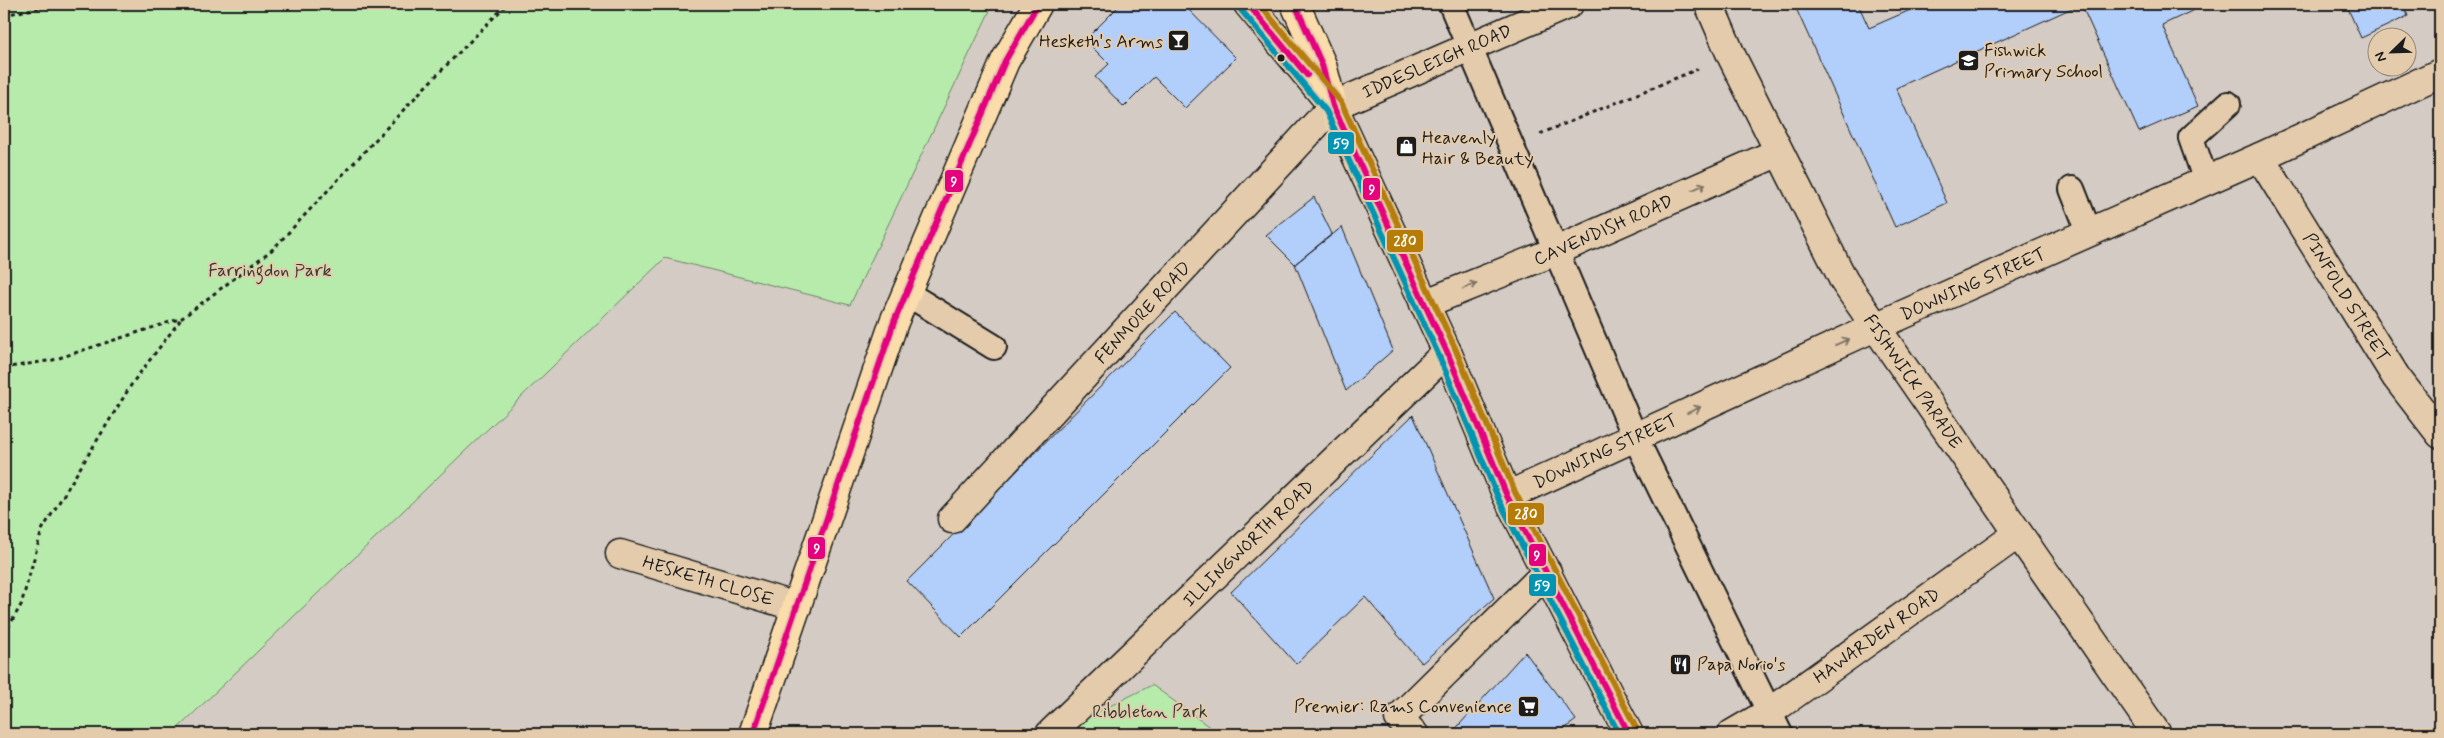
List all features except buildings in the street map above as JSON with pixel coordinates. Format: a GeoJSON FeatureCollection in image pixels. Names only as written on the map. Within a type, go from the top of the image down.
{"type":"FeatureCollection","features":[{"type":"Feature","properties":{"kind":"highway"},"geometry":{"type":"LineString","coordinates":[[754,734],[894,322],[908,294],[1005,61],[1038,4]]}},
{"type":"Feature","properties":{"kind":"highway"},"geometry":{"type":"LineString","coordinates":[[1248,4],[1332,106]]}},
{"type":"Feature","properties":{"kind":"highway"},"geometry":{"type":"LineString","coordinates":[[1295,4],[1322,65],[1332,106],[1447,352],[1507,496],[1629,734]]}},
{"type":"Feature","properties":{"kind":"street","name":"IDDESLEIGH ROAD"},"geometry":{"type":"LineString","coordinates":[[1332,106],[1569,4]]}},
{"type":"Feature","properties":{"kind":"street","name":"FISHWICK PARADE"},"geometry":{"type":"LineString","coordinates":[[1709,4],[1731,55],[1844,281],[2157,734]]}},
{"type":"Feature","properties":{"kind":"street","name":"DOWNING STREET"},"geometry":{"type":"LineString","coordinates":[[1507,496],[1875,327],[2260,157],[2440,73]]}},
{"type":"Feature","properties":{"kind":"street","name":"FENMORE ROAD"},"geometry":{"type":"LineString","coordinates":[[952,519],[1332,106]]}},
{"type":"Feature","properties":{"kind":"street","name":"CAVENDISH ROAD"},"geometry":{"type":"LineString","coordinates":[[1424,304],[1556,251],[1779,152]]}},
{"type":"Feature","properties":{"kind":"street","name":"PINFOLD STREET"},"geometry":{"type":"LineString","coordinates":[[2260,157],[2396,377],[2440,434]]}},
{"type":"Feature","properties":{"kind":"street","name":"ILLINGWORTH ROAD"},"geometry":{"type":"LineString","coordinates":[[1050,734],[1447,352]]}},
{"type":"Feature","properties":{"kind":"street","name":"HAWARDEN ROAD"},"geometry":{"type":"LineString","coordinates":[[1732,734],[1774,724],[2018,534]]}},
{"type":"Feature","properties":{"kind":"street","name":"HESKETH CLOSE"},"geometry":{"type":"LineString","coordinates":[[620,554],[797,607]]}},
{"type":"Feature","properties":{"kind":"street"},"geometry":{"type":"LineString","coordinates":[[1414,734],[1399,718],[1547,572]]}},
{"type":"Feature","properties":{"kind":"lane"},"geometry":{"type":"LineString","coordinates":[[1451,4],[1635,437],[1774,724]]}},
{"type":"Feature","properties":{"kind":"lane"},"geometry":{"type":"LineString","coordinates":[[2206,181],[2191,138],[2228,104]]}},
{"type":"Feature","properties":{"kind":"lane"},"geometry":{"type":"LineString","coordinates":[[2072,189],[2089,232]]}},
{"type":"Feature","properties":{"kind":"lane"},"geometry":{"type":"LineString","coordinates":[[908,294],[994,347]]}},
{"type":"Feature","properties":{"kind":"path"},"geometry":{"type":"LineString","coordinates":[[4,15],[56,4]]}},
{"type":"Feature","properties":{"kind":"path"},"geometry":{"type":"LineString","coordinates":[[4,635],[21,605],[42,530],[133,382],[182,318],[273,249],[424,88],[507,4]]}},
{"type":"Feature","properties":{"kind":"path"},"geometry":{"type":"LineString","coordinates":[[1511,146],[1731,55]]}},
{"type":"Feature","properties":{"kind":"path"},"geometry":{"type":"LineString","coordinates":[[4,368],[53,360],[182,318]]}},
{"type":"Feature","properties":{"kind":"green space","name":"Farringdon Park"},"geometry":{"type":"Polygon","coordinates":[[[4,4],[993,4],[850,305],[665,258],[172,734],[4,734],[4,4]]]}},
{"type":"Feature","properties":{"kind":"green space","name":"Ribbleton Park"},"geometry":{"type":"Polygon","coordinates":[[[1152,685],[1219,734],[1070,734],[1088,717],[1152,685]]]}},
{"type":"Feature","properties":{"kind":"transit line","name":"9"},"geometry":{"type":"LineString","coordinates":[[753,734],[894,322],[1005,61],[1038,4]]}},
{"type":"Feature","properties":{"kind":"transit line","name":"9"},"geometry":{"type":"LineString","coordinates":[[1248,4],[1307,75]]}},
{"type":"Feature","properties":{"kind":"transit line","name":"280"},"geometry":{"type":"LineString","coordinates":[[1259,4],[1341,102],[1455,348],[1515,492],[1637,730]]}},
{"type":"Feature","properties":{"kind":"transit line","name":"9"},"geometry":{"type":"LineString","coordinates":[[1295,4],[1322,65],[1333,106],[1447,352],[1507,496],[1629,734]]}},
{"type":"Feature","properties":{"kind":"transit line","name":"59"},"geometry":{"type":"LineString","coordinates":[[1241,10],[1326,111],[1439,356],[1499,500],[1619,734]]}},
{"type":"Feature","properties":{"kind":"place","name":"Hesketh's Arms"},"geometry":{"type":"Point","coordinates":[1179,41]}},
{"type":"Feature","properties":{"kind":"place","name":"Fishwick Primary School"},"geometry":{"type":"Point","coordinates":[1968,60]}},
{"type":"Feature","properties":{"kind":"place","name":"Heavenly Hair & Beauty"},"geometry":{"type":"Point","coordinates":[1406,147]}},
{"type":"Feature","properties":{"kind":"place","name":"Papa Norio's"},"geometry":{"type":"Point","coordinates":[1681,664]}},
{"type":"Feature","properties":{"kind":"place","name":"Premier: Rams Convenience"},"geometry":{"type":"Point","coordinates":[1528,706]}}]}
